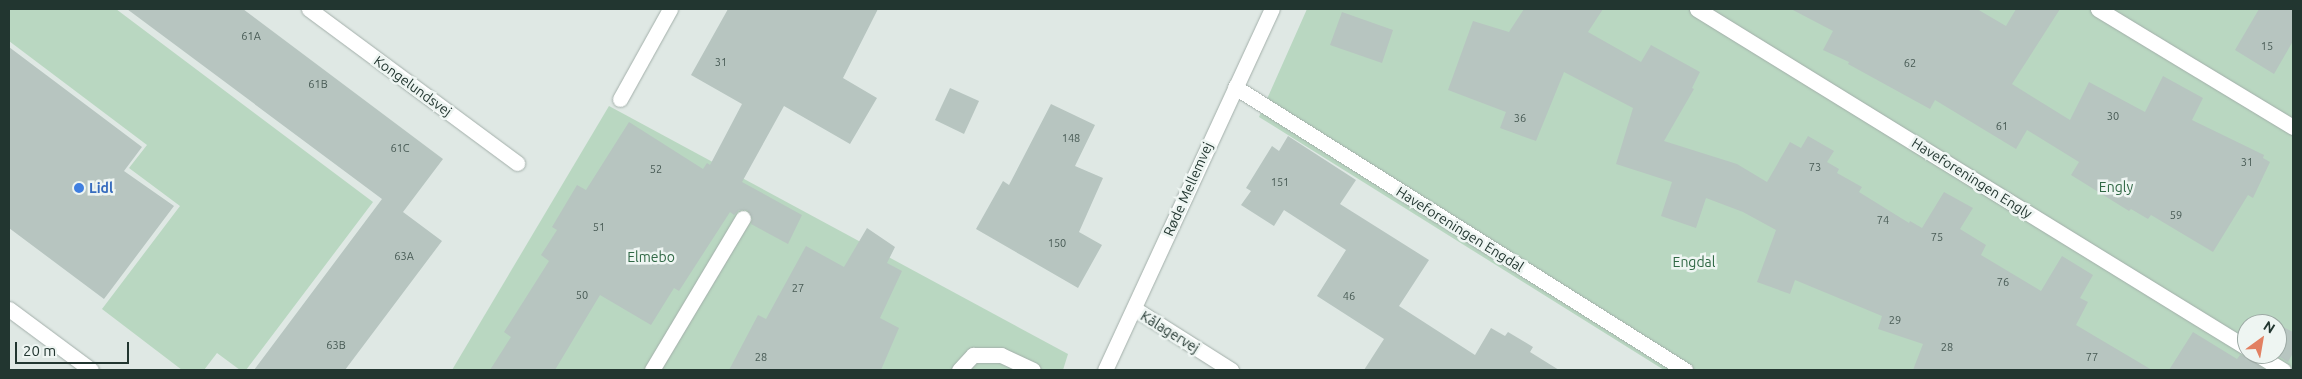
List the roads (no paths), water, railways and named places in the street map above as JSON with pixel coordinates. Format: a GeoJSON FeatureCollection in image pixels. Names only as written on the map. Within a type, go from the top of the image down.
{"type":"FeatureCollection","features":[{"type":"Feature","properties":{"kind":"street","name":"Kongelundsvej"},"geometry":{"type":"LineString","coordinates":[[309,9],[517,162]]}},
{"type":"Feature","properties":{"kind":"street"},"geometry":{"type":"LineString","coordinates":[[620,99],[670,9]]}},
{"type":"Feature","properties":{"kind":"street","name":"Røde Mellemvej"},"geometry":{"type":"LineString","coordinates":[[1105,370],[1135,309],[1272,9]]}},
{"type":"Feature","properties":{"kind":"street","name":"Haveforeningen Engly"},"geometry":{"type":"LineString","coordinates":[[1697,9],[2237,342]]}},
{"type":"Feature","properties":{"kind":"street"},"geometry":{"type":"LineString","coordinates":[[2098,9],[2293,127]]}},
{"type":"Feature","properties":{"kind":"street","name":"Haveforeningen Engdal"},"geometry":{"type":"LineString","coordinates":[[1235,87],[1685,370]]}},
{"type":"Feature","properties":{"kind":"street"},"geometry":{"type":"LineString","coordinates":[[652,370],[743,218]]}},
{"type":"Feature","properties":{"kind":"street"},"geometry":{"type":"LineString","coordinates":[[9,309],[91,370]]}},
{"type":"Feature","properties":{"kind":"street","name":"Kålagervej"},"geometry":{"type":"LineString","coordinates":[[1135,309],[1231,370]]}},
{"type":"Feature","properties":{"kind":"street"},"geometry":{"type":"LineString","coordinates":[[959,370],[973,356],[1001,356],[1033,370]]}},
{"type":"Feature","properties":{"kind":"place","name":"Lidl"},"geometry":{"type":"Point","coordinates":[79,188]}},
{"type":"Feature","properties":{"kind":"park label","name":"Engly"},"geometry":{"type":"Point","coordinates":[2116,187]}},
{"type":"Feature","properties":{"kind":"park label","name":"Elmebo"},"geometry":{"type":"Point","coordinates":[651,257]}},
{"type":"Feature","properties":{"kind":"park label","name":"Engdal"},"geometry":{"type":"Point","coordinates":[1694,262]}}]}
